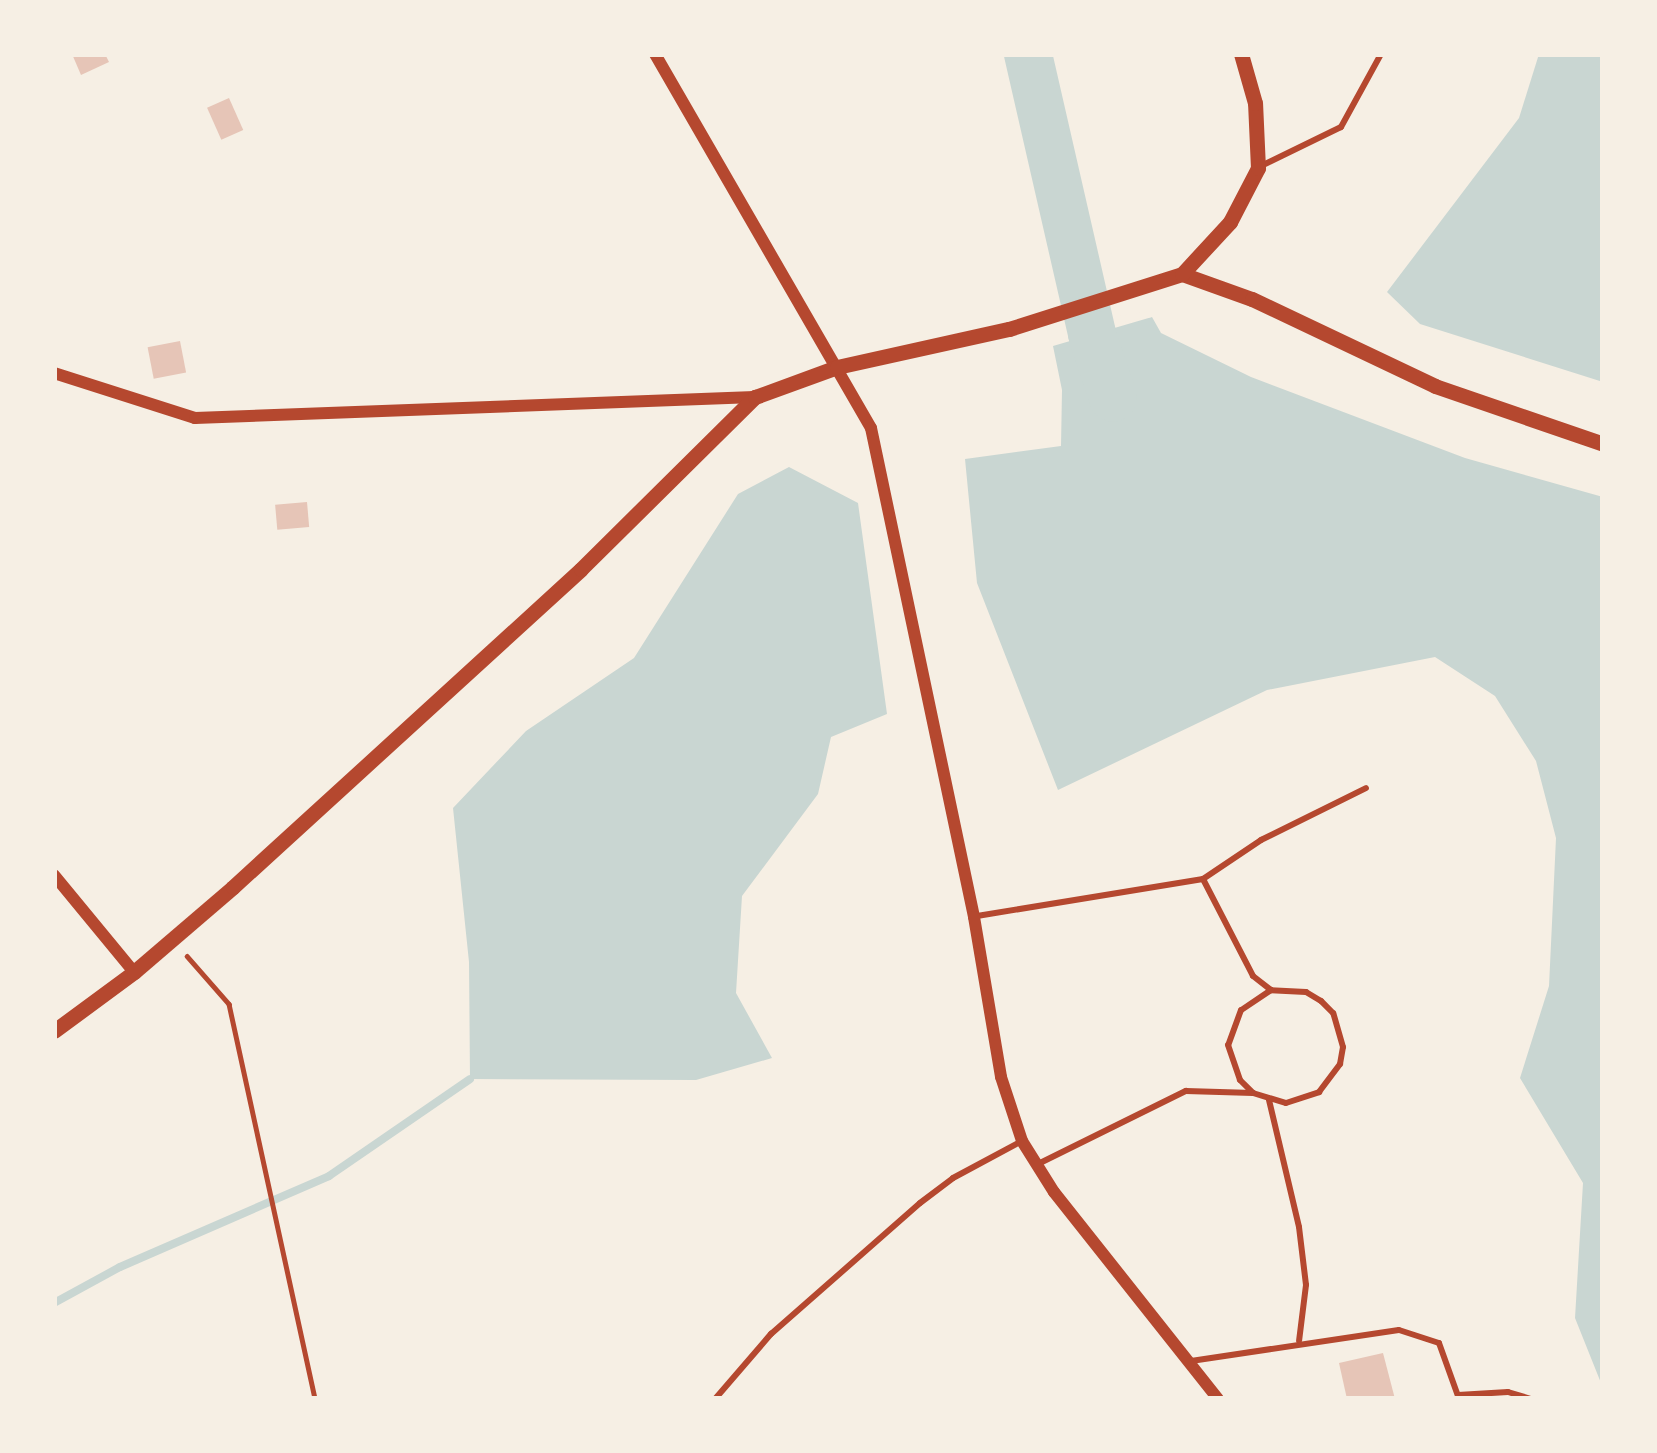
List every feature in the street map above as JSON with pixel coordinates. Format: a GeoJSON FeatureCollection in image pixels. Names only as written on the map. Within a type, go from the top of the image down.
{"type":"FeatureCollection","features":[{"type":"Feature","properties":{"kind":"street"},"geometry":{"type":"LineString","coordinates":[[655,54],[871,428],[974,917],[1001,1077],[1022,1141],[1218,1399]]}},
{"type":"Feature","properties":{"kind":"street"},"geometry":{"type":"LineString","coordinates":[[54,373],[195,418],[755,397],[837,367],[1044,318],[1182,274],[1230,222],[1258,168],[1255,103],[1241,54]]}},
{"type":"Feature","properties":{"kind":"street"},"geometry":{"type":"LineString","coordinates":[[1182,274],[1252,299],[1435,386],[1603,444]]}},
{"type":"Feature","properties":{"kind":"street"},"geometry":{"type":"LineString","coordinates":[[54,1030],[134,972],[581,569],[755,397]]}},
{"type":"Feature","properties":{"kind":"street"},"geometry":{"type":"LineString","coordinates":[[54,874],[134,972]]}},
{"type":"Feature","properties":{"kind":"lane"},"geometry":{"type":"LineString","coordinates":[[1258,168],[1341,127],[1381,54]]}},
{"type":"Feature","properties":{"kind":"lane"},"geometry":{"type":"LineString","coordinates":[[974,917],[1203,879],[1261,841],[1366,788]]}},
{"type":"Feature","properties":{"kind":"lane"},"geometry":{"type":"LineString","coordinates":[[1203,879],[1253,976],[1271,990],[1306,992],[1333,1013],[1343,1047],[1332,1080],[1304,1100],[1269,1100],[1253,1093],[1240,1080],[1228,1045],[1241,1010],[1271,990]]}},
{"type":"Feature","properties":{"kind":"lane"},"geometry":{"type":"LineString","coordinates":[[1036,1165],[1186,1091],[1253,1093]]}},
{"type":"Feature","properties":{"kind":"lane"},"geometry":{"type":"LineString","coordinates":[[1269,1100],[1299,1227],[1306,1285],[1299,1341]]}},
{"type":"Feature","properties":{"kind":"lane"},"geometry":{"type":"LineString","coordinates":[[715,1399],[772,1334],[920,1203],[953,1178],[1022,1141]]}},
{"type":"Feature","properties":{"kind":"lane"},"geometry":{"type":"LineString","coordinates":[[1191,1361],[1299,1341],[1399,1330],[1439,1342],[1459,1397],[1508,1392],[1532,1399]]}},
{"type":"Feature","properties":{"kind":"path"},"geometry":{"type":"LineString","coordinates":[[198,971],[229,1004],[240,1074],[315,1399]]}},
{"type":"Feature","properties":{"kind":"shaded area"},"geometry":{"type":"Polygon","coordinates":[[[1539,54],[1603,54],[1603,382],[1420,324],[1387,292],[1519,118],[1539,54]]]}},
{"type":"Feature","properties":{"kind":"shaded area"},"geometry":{"type":"Polygon","coordinates":[[[1152,317],[1161,333],[1251,377],[1465,458],[1603,497],[1603,1388],[1575,1318],[1583,1183],[1520,1078],[1549,986],[1556,838],[1536,761],[1495,696],[1435,657],[1267,690],[1058,790],[977,583],[965,459],[1061,446],[1062,390],[1053,346],[1152,317]]]}},
{"type":"Feature","properties":{"kind":"shaded area"},"geometry":{"type":"Polygon","coordinates":[[[789,467],[858,503],[887,714],[831,737],[818,794],[742,896],[736,993],[772,1058],[696,1080],[470,1079],[469,962],[453,808],[526,731],[634,658],[738,494],[789,467]]]}},
{"type":"Feature","properties":{"kind":"pier"},"geometry":{"type":"Polygon","coordinates":[[[1151,311],[1152,317],[1049,333],[1048,327],[1151,311]]]}},
{"type":"Feature","properties":{"kind":"building"},"geometry":{"type":"Polygon","coordinates":[[[72,54],[105,54],[109,62],[81,75],[72,54]]]}},
{"type":"Feature","properties":{"kind":"building"},"geometry":{"type":"Polygon","coordinates":[[[229,98],[243,130],[221,140],[207,108],[229,98]]]}},
{"type":"Feature","properties":{"kind":"building"},"geometry":{"type":"Polygon","coordinates":[[[180,341],[186,372],[154,379],[148,347],[180,341]]]}},
{"type":"Feature","properties":{"kind":"building"},"geometry":{"type":"Polygon","coordinates":[[[307,502],[309,527],[277,530],[275,505],[307,502]]]}},
{"type":"Feature","properties":{"kind":"building"},"geometry":{"type":"Polygon","coordinates":[[[1383,1353],[1395,1399],[1347,1399],[1339,1363],[1383,1353]]]}},
{"type":"Feature","properties":{"kind":"waterway"},"geometry":{"type":"LineString","coordinates":[[1028,54],[1092,334],[1113,398]]}},
{"type":"Feature","properties":{"kind":"waterway"},"geometry":{"type":"LineString","coordinates":[[54,1303],[120,1267],[329,1176],[470,1079]]}}]}
